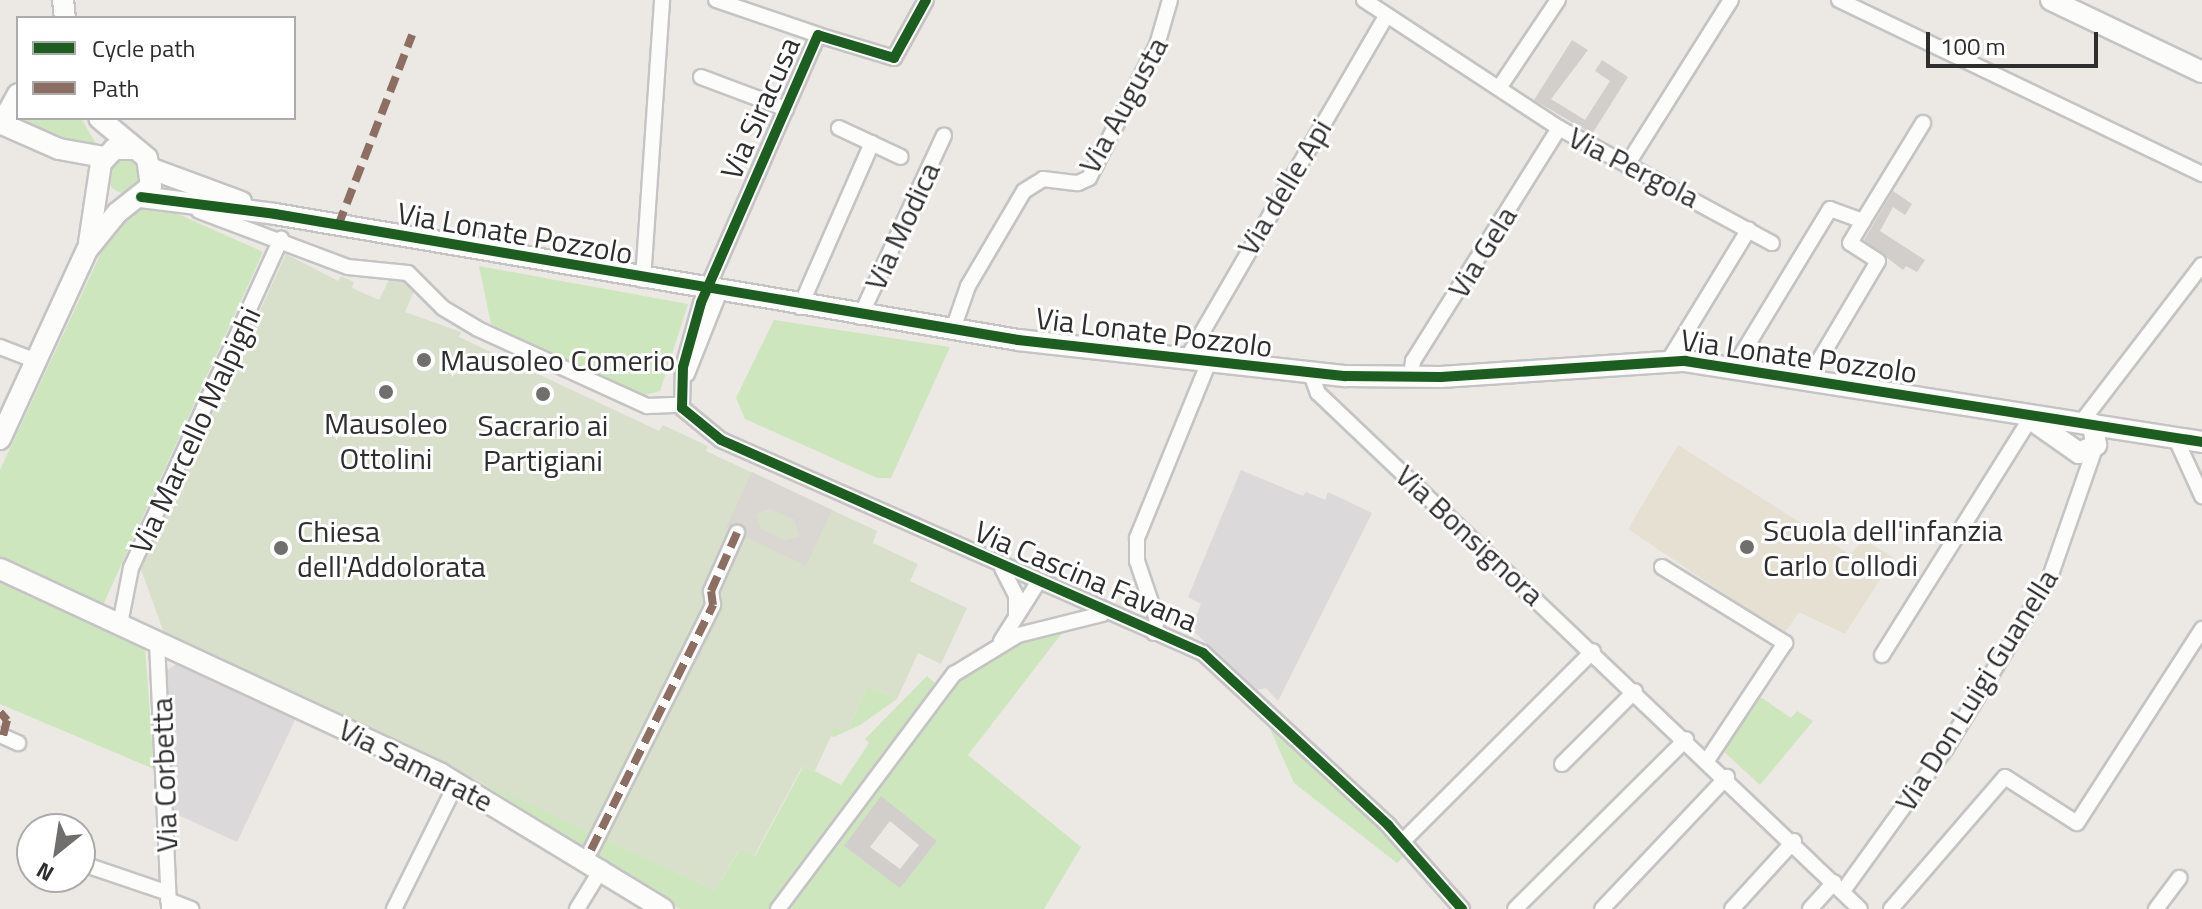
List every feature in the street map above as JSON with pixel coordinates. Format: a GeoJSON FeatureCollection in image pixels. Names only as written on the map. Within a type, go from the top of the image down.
{"type":"FeatureCollection","features":[{"type":"Feature","properties":{"kind":"street"},"geometry":{"type":"LineString","coordinates":[[643,280],[662,0]]}},
{"type":"Feature","properties":{"kind":"street"},"geometry":{"type":"LineString","coordinates":[[716,0],[749,4],[818,35]]}},
{"type":"Feature","properties":{"kind":"street","name":"Via Siracusa"},"geometry":{"type":"LineString","coordinates":[[680,396],[712,292],[818,35],[894,58],[926,0]]}},
{"type":"Feature","properties":{"kind":"street","name":"Via Augusta"},"geometry":{"type":"LineString","coordinates":[[952,332],[968,286],[1024,191],[1043,179],[1078,183],[1089,178],[1157,45],[1170,0]]}},
{"type":"Feature","properties":{"kind":"street","name":"Via Pergola"},"geometry":{"type":"LineString","coordinates":[[1364,0],[1559,128],[1772,243]]}},
{"type":"Feature","properties":{"kind":"street"},"geometry":{"type":"LineString","coordinates":[[1499,88],[1558,0]]}},
{"type":"Feature","properties":{"kind":"street"},"geometry":{"type":"LineString","coordinates":[[1627,165],[1731,0]]}},
{"type":"Feature","properties":{"kind":"street"},"geometry":{"type":"LineString","coordinates":[[1839,0],[1860,4],[2202,174]]}},
{"type":"Feature","properties":{"kind":"street"},"geometry":{"type":"LineString","coordinates":[[2051,0],[2202,72]]}},
{"type":"Feature","properties":{"kind":"street","name":"Via delle Api"},"geometry":{"type":"LineString","coordinates":[[1186,360],[1386,17]]}},
{"type":"Feature","properties":{"kind":"street","name":"Via Siracusa"},"geometry":{"type":"LineString","coordinates":[[701,77],[786,109]]}},
{"type":"Feature","properties":{"kind":"street"},"geometry":{"type":"LineString","coordinates":[[16,97],[1,123],[102,168]]}},
{"type":"Feature","properties":{"kind":"street"},"geometry":{"type":"LineString","coordinates":[[89,120],[114,200],[165,199],[275,214]]}},
{"type":"Feature","properties":{"kind":"street"},"geometry":{"type":"LineString","coordinates":[[101,120],[136,149],[152,169],[275,214]]}},
{"type":"Feature","properties":{"kind":"street"},"geometry":{"type":"LineString","coordinates":[[1808,379],[1878,261],[1850,243],[1923,123]]}},
{"type":"Feature","properties":{"kind":"street"},"geometry":{"type":"LineString","coordinates":[[839,128],[901,157]]}},
{"type":"Feature","properties":{"kind":"street","name":"Via Gela"},"geometry":{"type":"LineString","coordinates":[[1411,377],[1413,361],[1559,128]]}},
{"type":"Feature","properties":{"kind":"street","name":"Via Modica"},"geometry":{"type":"LineString","coordinates":[[860,317],[944,135]]}},
{"type":"Feature","properties":{"kind":"street"},"geometry":{"type":"LineString","coordinates":[[800,307],[872,143]]}},
{"type":"Feature","properties":{"kind":"street"},"geometry":{"type":"LineString","coordinates":[[102,168],[136,149]]}},
{"type":"Feature","properties":{"kind":"street"},"geometry":{"type":"LineString","coordinates":[[0,439],[87,250],[102,168]]}},
{"type":"Feature","properties":{"kind":"street"},"geometry":{"type":"LineString","coordinates":[[87,250],[151,186],[152,169]]}},
{"type":"Feature","properties":{"kind":"street"},"geometry":{"type":"LineString","coordinates":[[165,199],[281,239],[348,267],[408,273],[448,312],[478,329],[647,406],[680,396]]}},
{"type":"Feature","properties":{"kind":"street"},"geometry":{"type":"LineString","coordinates":[[1734,367],[1830,209],[1863,221]]}},
{"type":"Feature","properties":{"kind":"street","name":"Via Lonate Pozzolo"},"geometry":{"type":"LineString","coordinates":[[275,214],[952,332],[1186,360],[1311,374],[1411,377],[1669,360],[1808,379],[2089,431],[2166,438]]}},
{"type":"Feature","properties":{"kind":"street"},"geometry":{"type":"LineString","coordinates":[[1669,360],[1749,229]]}},
{"type":"Feature","properties":{"kind":"street","name":"Via Marcello Malpighi"},"geometry":{"type":"LineString","coordinates":[[120,624],[131,568],[281,239]]}},
{"type":"Feature","properties":{"kind":"street"},"geometry":{"type":"LineString","coordinates":[[2072,449],[2089,431],[2202,265]]}},
{"type":"Feature","properties":{"kind":"street"},"geometry":{"type":"LineString","coordinates":[[0,347],[36,361]]}},
{"type":"Feature","properties":{"kind":"street"},"geometry":{"type":"LineString","coordinates":[[1154,633],[1157,622],[1137,561],[1137,538],[1209,362]]}},
{"type":"Feature","properties":{"kind":"street","name":"Via Bonsignora"},"geometry":{"type":"LineString","coordinates":[[1311,374],[1318,393],[1727,777],[1860,909]]}},
{"type":"Feature","properties":{"kind":"street","name":"Via Cascina Favana"},"geometry":{"type":"LineString","coordinates":[[680,396],[691,420],[721,440],[1102,614],[1207,657],[1404,840],[1462,909]]}},
{"type":"Feature","properties":{"kind":"street"},"geometry":{"type":"LineString","coordinates":[[1882,655],[2031,419],[2072,449]]}},
{"type":"Feature","properties":{"kind":"street"},"geometry":{"type":"LineString","coordinates":[[2087,478],[2066,431],[2089,431]]}},
{"type":"Feature","properties":{"kind":"street","name":"Via Don Luigi Guanella"},"geometry":{"type":"LineString","coordinates":[[1810,909],[1838,886],[1939,758],[2045,588],[2087,478],[2089,431]]}},
{"type":"Feature","properties":{"kind":"street"},"geometry":{"type":"LineString","coordinates":[[2166,438],[2202,442]]}},
{"type":"Feature","properties":{"kind":"street"},"geometry":{"type":"LineString","coordinates":[[2166,438],[2202,496]]}},
{"type":"Feature","properties":{"kind":"street"},"geometry":{"type":"LineString","coordinates":[[577,909],[713,605],[711,591],[737,533]]}},
{"type":"Feature","properties":{"kind":"street"},"geometry":{"type":"LineString","coordinates":[[1662,567],[1785,643],[1708,759]]}},
{"type":"Feature","properties":{"kind":"street","name":"Via Cascina Favana"},"geometry":{"type":"LineString","coordinates":[[1002,568],[1016,596],[1016,619]]}},
{"type":"Feature","properties":{"kind":"street","name":"Via Samarate"},"geometry":{"type":"LineString","coordinates":[[0,569],[457,782],[597,859],[663,909]]}},
{"type":"Feature","properties":{"kind":"street","name":"Via Cascina Favana"},"geometry":{"type":"LineString","coordinates":[[778,909],[943,686],[997,644],[1037,584]]}},
{"type":"Feature","properties":{"kind":"street","name":"Via Cascina Favana"},"geometry":{"type":"LineString","coordinates":[[997,644],[1102,614]]}},
{"type":"Feature","properties":{"kind":"street"},"geometry":{"type":"LineString","coordinates":[[1891,909],[2005,777],[2077,823],[2202,629]]}},
{"type":"Feature","properties":{"kind":"street","name":"Via Corbetta"},"geometry":{"type":"LineString","coordinates":[[157,642],[168,901]]}},
{"type":"Feature","properties":{"kind":"street"},"geometry":{"type":"LineString","coordinates":[[1404,840],[1593,651]]}},
{"type":"Feature","properties":{"kind":"street"},"geometry":{"type":"LineString","coordinates":[[1562,764],[1635,691]]}},
{"type":"Feature","properties":{"kind":"street"},"geometry":{"type":"LineString","coordinates":[[0,735],[18,743]]}},
{"type":"Feature","properties":{"kind":"street"},"geometry":{"type":"LineString","coordinates":[[1515,909],[1686,739]]}},
{"type":"Feature","properties":{"kind":"street"},"geometry":{"type":"LineString","coordinates":[[1602,909],[1727,777]]}},
{"type":"Feature","properties":{"kind":"street"},"geometry":{"type":"LineString","coordinates":[[394,909],[457,782]]}},
{"type":"Feature","properties":{"kind":"street"},"geometry":{"type":"LineString","coordinates":[[1732,909],[1794,841]]}},
{"type":"Feature","properties":{"kind":"street"},"geometry":{"type":"LineString","coordinates":[[96,870],[191,909]]}},
{"type":"Feature","properties":{"kind":"street"},"geometry":{"type":"LineString","coordinates":[[2156,909],[2179,878]]}},
{"type":"Feature","properties":{"kind":"shaded area","name":"Scuola dell'infanzia Carlo Collodi"},"geometry":{"type":"Polygon","coordinates":[[[1678,445],[1851,555],[1863,539],[1894,558],[1845,634],[1799,612],[1784,634],[1628,529],[1678,445]]]}},
{"type":"Feature","properties":{"kind":"shaded area"},"geometry":{"type":"Polygon","coordinates":[[[1241,470],[1303,496],[1306,492],[1325,500],[1328,492],[1372,513],[1278,701],[1266,688],[1256,690],[1191,629],[1201,604],[1188,597],[1241,470]]]}},
{"type":"Feature","properties":{"kind":"shaded area"},"geometry":{"type":"Polygon","coordinates":[[[752,472],[832,510],[806,566],[726,528],[752,472]],[[769,509],[755,514],[761,529],[785,540],[799,537],[794,519],[769,509]]]}},
{"type":"Feature","properties":{"kind":"shaded area"},"geometry":{"type":"Polygon","coordinates":[[[179,662],[297,716],[237,842],[174,813],[167,670],[179,662]]]}},
{"type":"Feature","properties":{"kind":"green space"},"geometry":{"type":"Polygon","coordinates":[[[25,120],[82,120],[99,149],[85,149],[25,120]]]}},
{"type":"Feature","properties":{"kind":"green space"},"geometry":{"type":"Polygon","coordinates":[[[125,157],[138,162],[143,175],[138,188],[125,193],[112,188],[107,175],[112,162],[125,157]]]}},
{"type":"Feature","properties":{"kind":"green space"},"geometry":{"type":"Polygon","coordinates":[[[143,208],[169,210],[263,252],[103,605],[0,558],[0,470],[101,253],[120,223],[143,208]]]}},
{"type":"Feature","properties":{"kind":"green space"},"geometry":{"type":"Polygon","coordinates":[[[286,254],[338,281],[341,276],[354,282],[352,288],[379,300],[391,276],[416,287],[405,312],[461,332],[459,337],[659,431],[663,425],[708,446],[706,451],[877,531],[873,543],[918,564],[910,581],[967,608],[941,664],[918,653],[897,699],[868,686],[847,731],[835,727],[814,772],[802,767],[754,856],[739,850],[715,890],[165,636],[141,569],[286,254]]]}},
{"type":"Feature","properties":{"kind":"green space"},"geometry":{"type":"Polygon","coordinates":[[[479,266],[688,304],[660,391],[641,396],[491,324],[479,266]]]}},
{"type":"Feature","properties":{"kind":"green space"},"geometry":{"type":"Polygon","coordinates":[[[774,320],[950,347],[891,478],[877,478],[745,419],[736,398],[774,320]]]}},
{"type":"Feature","properties":{"kind":"green space"},"geometry":{"type":"Polygon","coordinates":[[[0,580],[145,647],[154,769],[0,704],[0,580]]]}},
{"type":"Feature","properties":{"kind":"green space"},"geometry":{"type":"Polygon","coordinates":[[[1066,628],[968,755],[1081,847],[1044,909],[785,909],[960,676],[1029,637],[1066,628]],[[881,797],[845,847],[900,887],[937,841],[881,797]]]}},
{"type":"Feature","properties":{"kind":"green space"},"geometry":{"type":"Polygon","coordinates":[[[927,676],[935,683],[771,909],[680,909],[474,778],[715,890],[740,849],[755,856],[803,767],[814,772],[835,726],[847,731],[831,736],[815,771],[841,785],[869,743],[865,739],[927,676]]]}},
{"type":"Feature","properties":{"kind":"green space"},"geometry":{"type":"Polygon","coordinates":[[[868,686],[897,699],[860,725],[847,731],[868,686]]]}},
{"type":"Feature","properties":{"kind":"green space"},"geometry":{"type":"Polygon","coordinates":[[[1762,698],[1791,718],[1797,711],[1813,721],[1760,785],[1721,749],[1753,699],[1762,698]]]}},
{"type":"Feature","properties":{"kind":"green space"},"geometry":{"type":"Polygon","coordinates":[[[1265,717],[1406,854],[1397,863],[1294,783],[1265,717]]]}},
{"type":"Feature","properties":{"kind":"building"},"geometry":{"type":"Polygon","coordinates":[[[1572,40],[1588,50],[1551,99],[1585,120],[1610,81],[1595,71],[1602,60],[1628,77],[1592,134],[1534,100],[1572,40]]]}},
{"type":"Feature","properties":{"kind":"building"},"geometry":{"type":"Polygon","coordinates":[[[1893,191],[1912,204],[1905,215],[1893,207],[1880,231],[1925,260],[1917,272],[1906,266],[1903,270],[1864,240],[1893,191]]]}},
{"type":"Feature","properties":{"kind":"building"},"geometry":{"type":"Polygon","coordinates":[[[881,796],[937,841],[900,888],[844,846],[881,796]],[[890,821],[870,847],[900,869],[919,845],[890,821]]]}},
{"type":"Feature","properties":{"kind":"marked path"},"geometry":{"type":"LineString","coordinates":[[338,226],[412,35]]}},
{"type":"Feature","properties":{"kind":"marked path"},"geometry":{"type":"LineString","coordinates":[[591,850],[713,605],[711,591],[737,533]]}},
{"type":"Feature","properties":{"kind":"marked path"},"geometry":{"type":"LineString","coordinates":[[0,712],[7,720],[3,736]]}},
{"type":"Feature","properties":{"kind":"cycle path"},"geometry":{"type":"LineString","coordinates":[[926,0],[894,58],[818,35],[701,303],[683,367],[682,408],[721,440],[1203,653],[1388,825],[1462,909]]}},
{"type":"Feature","properties":{"kind":"cycle path"},"geometry":{"type":"LineString","coordinates":[[141,197],[275,214],[1018,340],[1346,376],[1441,377],[1685,361],[2202,442]]}},
{"type":"Feature","properties":{"kind":"place","name":"Mausoleo Comerio"},"geometry":{"type":"Point","coordinates":[424,360]}},
{"type":"Feature","properties":{"kind":"place","name":"Mausoleo Ottolini"},"geometry":{"type":"Point","coordinates":[386,392]}},
{"type":"Feature","properties":{"kind":"place","name":"Sacrario ai Partigiani"},"geometry":{"type":"Point","coordinates":[543,394]}},
{"type":"Feature","properties":{"kind":"place","name":"Scuola dell'infanzia Carlo Collodi"},"geometry":{"type":"Point","coordinates":[1747,547]}},
{"type":"Feature","properties":{"kind":"place","name":"Chiesa dell'Addolorata"},"geometry":{"type":"Point","coordinates":[281,548]}}]}
